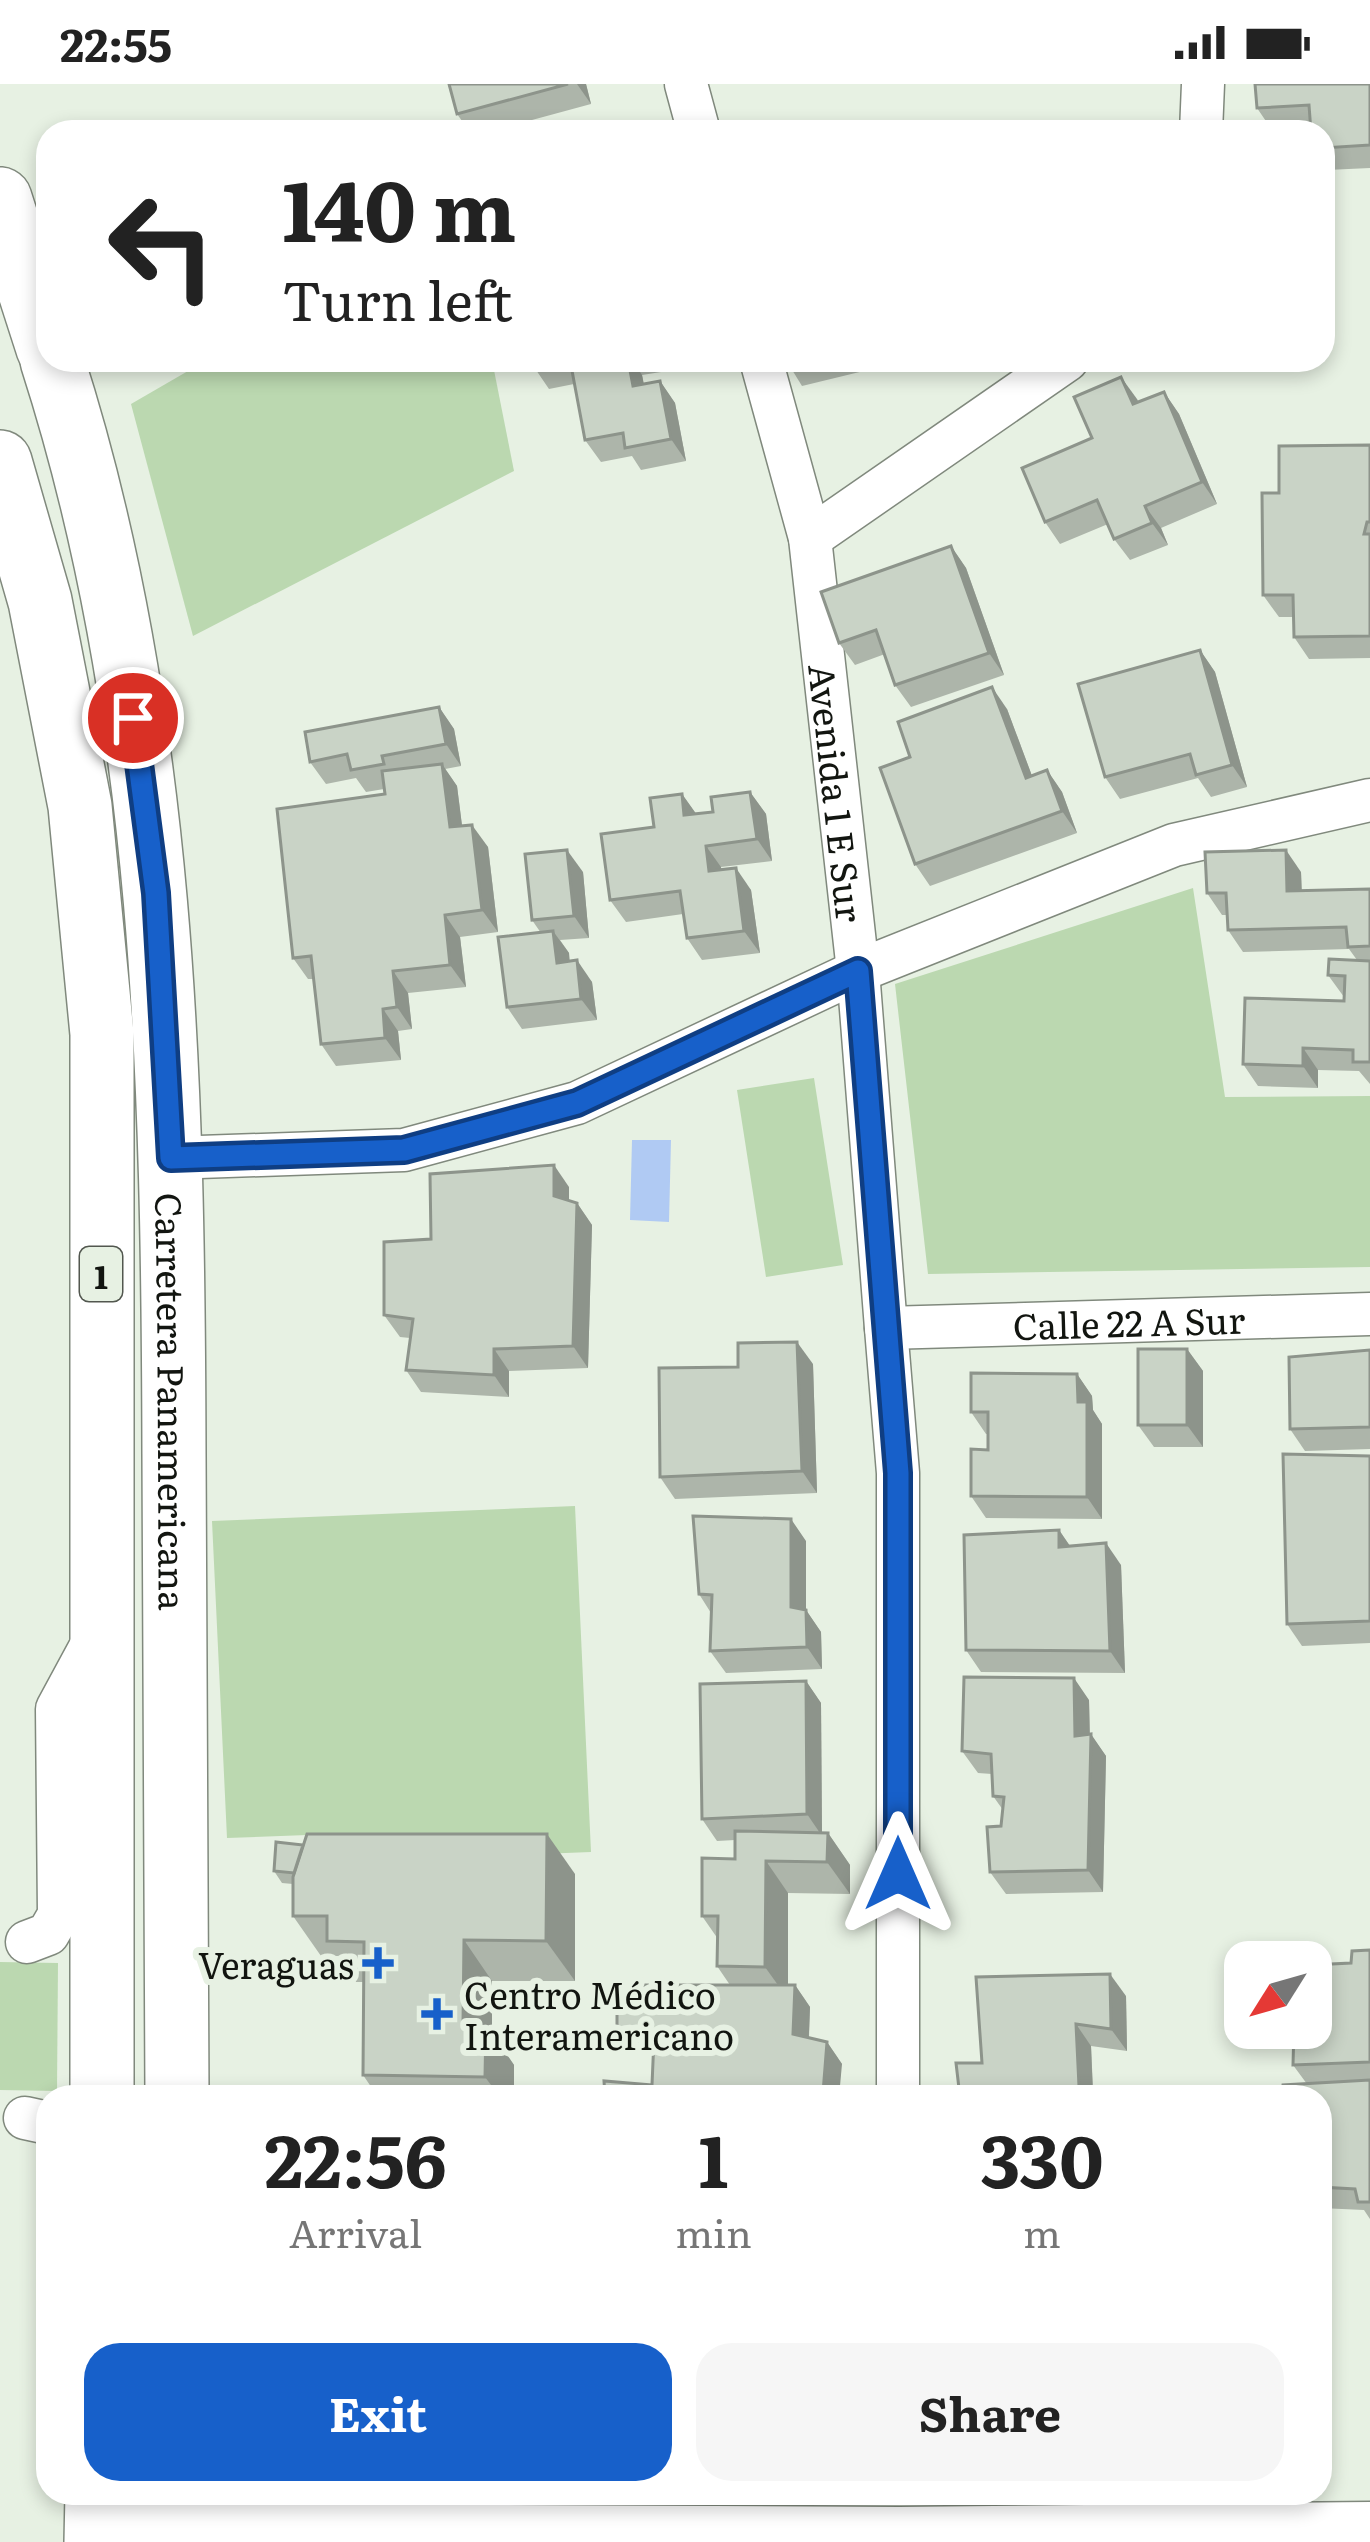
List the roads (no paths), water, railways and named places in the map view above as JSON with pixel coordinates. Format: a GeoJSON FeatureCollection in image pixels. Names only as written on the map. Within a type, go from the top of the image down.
{"type":"FeatureCollection","features":[{"type":"Feature","properties":{"kind":"highway","name":"Carretera Panamericana"},"geometry":{"type":"LineString","coordinates":[[0,199],[36,312]]}},
{"type":"Feature","properties":{"kind":"highway"},"geometry":{"type":"LineString","coordinates":[[0,260],[36,330]]}},
{"type":"Feature","properties":{"kind":"highway","name":"Carretera Panamericana"},"geometry":{"type":"LineString","coordinates":[[55,372],[90,501],[140,762],[167,1026],[177,2085]]}},
{"type":"Feature","properties":{"kind":"highway","name":"Carretera Panamericana"},"geometry":{"type":"LineString","coordinates":[[0,462],[40,601],[80,806],[101,1034],[102,2085]]}},
{"type":"Feature","properties":{"kind":"street"},"geometry":{"type":"LineString","coordinates":[[686,84],[696,120]]}},
{"type":"Feature","properties":{"kind":"street"},"geometry":{"type":"LineString","coordinates":[[1202,120],[1203,84]]}},
{"type":"Feature","properties":{"kind":"street","name":"Avenida 1 E Sur"},"geometry":{"type":"LineString","coordinates":[[764,372],[810,538],[858,971],[898,1473],[898,2085]]}},
{"type":"Feature","properties":{"kind":"street"},"geometry":{"type":"LineString","coordinates":[[810,538],[1050,372]]}},
{"type":"Feature","properties":{"kind":"street"},"geometry":{"type":"LineString","coordinates":[[171,1158],[404,1150],[577,1103],[858,971],[1174,845],[1370,800]]}},
{"type":"Feature","properties":{"kind":"street","name":"Calle 22 A Sur"},"geometry":{"type":"LineString","coordinates":[[886,1328],[1370,1314]]}},
{"type":"Feature","properties":{"kind":"street"},"geometry":{"type":"LineString","coordinates":[[28,1942],[48,1934],[59,1915],[57,1709],[101,1627]]}},
{"type":"Feature","properties":{"kind":"street"},"geometry":{"type":"LineString","coordinates":[[96,2520],[1370,2523]]}},
{"type":"Feature","properties":{"kind":"water"},"geometry":{"type":"Polygon","coordinates":[[[632,1140],[671,1140],[669,1222],[630,1220],[632,1140]]]}},
{"type":"Feature","properties":{"kind":"place","name":"Veraguas"},"geometry":{"type":"Point","coordinates":[378,1963]}},
{"type":"Feature","properties":{"kind":"place","name":"Centro Médico Interamericano"},"geometry":{"type":"Point","coordinates":[437,2014]}}]}
